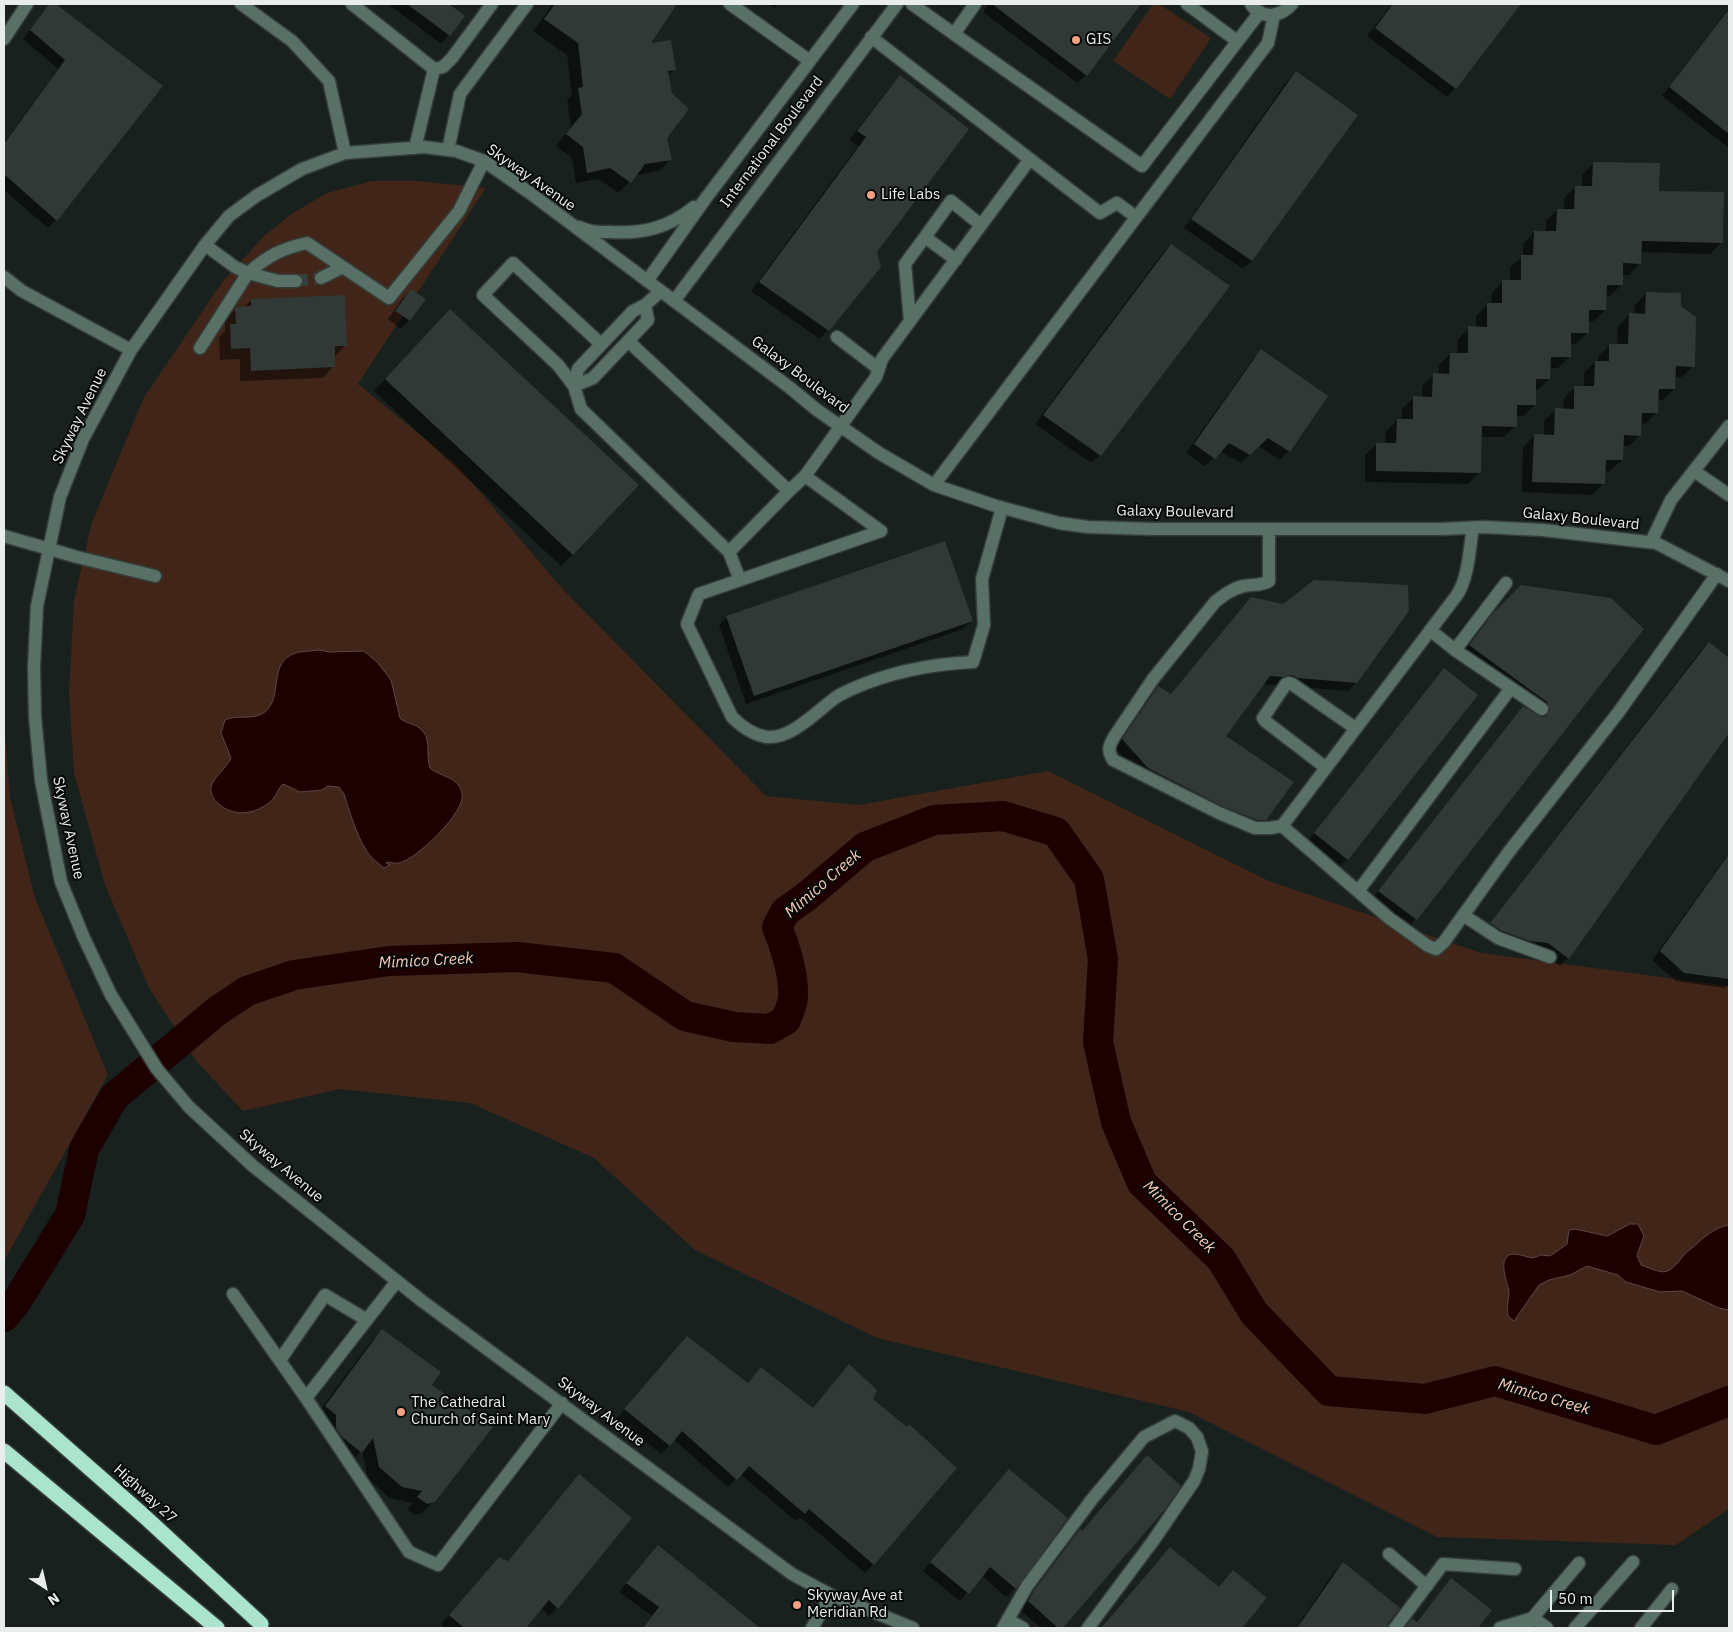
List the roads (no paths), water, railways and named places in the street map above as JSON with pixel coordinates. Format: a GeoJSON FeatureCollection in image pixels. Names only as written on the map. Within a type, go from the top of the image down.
{"type":"FeatureCollection","features":[{"type":"Feature","properties":{"kind":"highway","name":"Highway 27"},"geometry":{"type":"LineString","coordinates":[[4,1394],[144,1516],[261,1624]]}},
{"type":"Feature","properties":{"kind":"highway"},"geometry":{"type":"LineString","coordinates":[[4,1451],[217,1628]]}},
{"type":"Feature","properties":{"kind":"street"},"geometry":{"type":"LineString","coordinates":[[6,31],[27,4]]}},
{"type":"Feature","properties":{"kind":"street"},"geometry":{"type":"LineString","coordinates":[[241,4],[292,41],[330,81],[345,153]]}},
{"type":"Feature","properties":{"kind":"street"},"geometry":{"type":"LineString","coordinates":[[352,4],[434,69]]}},
{"type":"Feature","properties":{"kind":"street"},"geometry":{"type":"LineString","coordinates":[[434,69],[443,67],[452,58],[492,4]]}},
{"type":"Feature","properties":{"kind":"street"},"geometry":{"type":"LineString","coordinates":[[448,150],[460,94],[527,4]]}},
{"type":"Feature","properties":{"kind":"street"},"geometry":{"type":"LineString","coordinates":[[730,4],[810,61]]}},
{"type":"Feature","properties":{"kind":"street","name":"International Boulevard"},"geometry":{"type":"LineString","coordinates":[[647,281],[706,198],[853,4]]}},
{"type":"Feature","properties":{"kind":"street","name":"International Boulevard"},"geometry":{"type":"LineString","coordinates":[[674,301],[897,4]]}},
{"type":"Feature","properties":{"kind":"street"},"geometry":{"type":"LineString","coordinates":[[912,4],[1142,166],[1237,41],[1255,8],[1267,15],[1274,15],[1282,13],[1292,4]]}},
{"type":"Feature","properties":{"kind":"street"},"geometry":{"type":"LineString","coordinates":[[954,34],[975,4]]}},
{"type":"Feature","properties":{"kind":"street"},"geometry":{"type":"LineString","coordinates":[[1188,4],[1237,41]]}},
{"type":"Feature","properties":{"kind":"street"},"geometry":{"type":"LineString","coordinates":[[934,485],[1268,43],[1274,15]]}},
{"type":"Feature","properties":{"kind":"street"},"geometry":{"type":"LineString","coordinates":[[871,37],[1100,213],[1117,203],[1136,217]]}},
{"type":"Feature","properties":{"kind":"street"},"geometry":{"type":"LineString","coordinates":[[415,148],[434,69]]}},
{"type":"Feature","properties":{"kind":"street","name":"Skyway Avenue"},"geometry":{"type":"LineString","coordinates":[[674,301],[484,161],[456,151],[415,148],[345,153],[302,169],[256,196],[229,216],[205,245],[132,350],[83,439],[60,497],[37,606],[34,667],[35,717],[41,780],[61,882],[84,938],[111,995],[132,1031],[157,1069],[189,1107],[253,1166],[397,1281],[792,1574],[831,1595],[913,1628]]}},
{"type":"Feature","properties":{"kind":"street"},"geometry":{"type":"LineString","coordinates":[[729,552],[805,476],[876,377],[882,359],[1030,159]]}},
{"type":"Feature","properties":{"kind":"street"},"geometry":{"type":"LineString","coordinates":[[200,348],[248,273],[264,259],[285,248],[307,243],[389,298],[458,211],[484,161]]}},
{"type":"Feature","properties":{"kind":"street"},"geometry":{"type":"LineString","coordinates":[[561,217],[589,231],[628,233],[655,229],[683,216],[706,198]]}},
{"type":"Feature","properties":{"kind":"street"},"geometry":{"type":"LineString","coordinates":[[910,321],[904,264],[951,201],[982,225]]}},
{"type":"Feature","properties":{"kind":"street"},"geometry":{"type":"LineString","coordinates":[[925,237],[956,260]]}},
{"type":"Feature","properties":{"kind":"street"},"geometry":{"type":"LineString","coordinates":[[205,245],[235,268],[278,282],[296,281]]}},
{"type":"Feature","properties":{"kind":"street"},"geometry":{"type":"LineString","coordinates":[[601,344],[513,263],[483,295],[558,365],[574,386],[581,409],[729,552],[740,580]]}},
{"type":"Feature","properties":{"kind":"street"},"geometry":{"type":"LineString","coordinates":[[321,278],[343,267]]}},
{"type":"Feature","properties":{"kind":"street"},"geometry":{"type":"LineString","coordinates":[[4,277],[22,291],[132,350]]}},
{"type":"Feature","properties":{"kind":"street"},"geometry":{"type":"LineString","coordinates":[[574,386],[578,369],[633,311],[645,305],[661,291]]}},
{"type":"Feature","properties":{"kind":"street","name":"Galaxy Boulevard"},"geometry":{"type":"LineString","coordinates":[[674,301],[840,426],[879,453],[934,485],[1002,508],[1058,523],[1088,527],[1269,529],[1472,528],[1543,530],[1656,543],[1729,581]]}},
{"type":"Feature","properties":{"kind":"street"},"geometry":{"type":"LineString","coordinates":[[574,386],[593,378],[648,320],[645,305]]}},
{"type":"Feature","properties":{"kind":"street"},"geometry":{"type":"LineString","coordinates":[[837,337],[879,369]]}},
{"type":"Feature","properties":{"kind":"street"},"geometry":{"type":"LineString","coordinates":[[628,341],[788,491]]}},
{"type":"Feature","properties":{"kind":"street"},"geometry":{"type":"LineString","coordinates":[[1651,542],[1671,500],[1727,432]]}},
{"type":"Feature","properties":{"kind":"street"},"geometry":{"type":"LineString","coordinates":[[1694,471],[1729,495]]}},
{"type":"Feature","properties":{"kind":"street"},"geometry":{"type":"LineString","coordinates":[[805,476],[881,531],[699,594],[687,624],[732,717],[743,728],[768,737],[788,733],[802,725],[836,696],[870,681],[944,664],[973,662],[984,625],[982,579],[1002,508]]}},
{"type":"Feature","properties":{"kind":"street"},"geometry":{"type":"LineString","coordinates":[[1269,529],[1269,581],[1264,584],[1243,586],[1227,592],[1215,602],[1153,679],[1109,746],[1109,753],[1113,760],[1219,813],[1255,828],[1282,826],[1463,585],[1472,528]]}},
{"type":"Feature","properties":{"kind":"street"},"geometry":{"type":"LineString","coordinates":[[4,536],[48,550],[155,576]]}},
{"type":"Feature","properties":{"kind":"street"},"geometry":{"type":"LineString","coordinates":[[1282,826],[1359,890],[1389,918],[1428,946],[1436,949],[1444,942],[1508,853],[1618,713],[1717,574]]}},
{"type":"Feature","properties":{"kind":"street"},"geometry":{"type":"LineString","coordinates":[[1455,650],[1506,583]]}},
{"type":"Feature","properties":{"kind":"street"},"geometry":{"type":"LineString","coordinates":[[1430,630],[1455,650],[1542,709]]}},
{"type":"Feature","properties":{"kind":"street"},"geometry":{"type":"LineString","coordinates":[[1325,767],[1263,718],[1286,684],[1292,684],[1355,728]]}},
{"type":"Feature","properties":{"kind":"street"},"geometry":{"type":"LineString","coordinates":[[1359,890],[1511,688]]}},
{"type":"Feature","properties":{"kind":"street"},"geometry":{"type":"LineString","coordinates":[[1463,915],[1498,938],[1550,957]]}},
{"type":"Feature","properties":{"kind":"street"},"geometry":{"type":"LineString","coordinates":[[306,1398],[397,1281]]}},
{"type":"Feature","properties":{"kind":"street"},"geometry":{"type":"LineString","coordinates":[[234,1294],[409,1552],[438,1565],[562,1403]]}},
{"type":"Feature","properties":{"kind":"street"},"geometry":{"type":"LineString","coordinates":[[280,1360],[325,1295],[366,1320]]}},
{"type":"Feature","properties":{"kind":"street"},"geometry":{"type":"LineString","coordinates":[[1023,1628],[1006,1624],[1027,1586],[1093,1498],[1144,1437],[1175,1421],[1189,1428],[1197,1437],[1202,1451],[1199,1469],[1194,1481],[1153,1541],[1088,1628]]}},
{"type":"Feature","properties":{"kind":"street"},"geometry":{"type":"LineString","coordinates":[[1389,1554],[1427,1586]]}},
{"type":"Feature","properties":{"kind":"street"},"geometry":{"type":"LineString","coordinates":[[1575,1628],[1633,1562]]}},
{"type":"Feature","properties":{"kind":"street"},"geometry":{"type":"LineString","coordinates":[[1524,1628],[1579,1563]]}},
{"type":"Feature","properties":{"kind":"street"},"geometry":{"type":"LineString","coordinates":[[1395,1628],[1444,1564],[1515,1569]]}},
{"type":"Feature","properties":{"kind":"street"},"geometry":{"type":"LineString","coordinates":[[1641,1628],[1672,1589]]}},
{"type":"Feature","properties":{"kind":"street"},"geometry":{"type":"LineString","coordinates":[[812,1628],[831,1595]]}},
{"type":"Feature","properties":{"kind":"street"},"geometry":{"type":"LineString","coordinates":[[1500,1628],[1533,1618]]}},
{"type":"Feature","properties":{"kind":"street"},"geometry":{"type":"LineString","coordinates":[[1533,1618],[1547,1628]]}},
{"type":"Feature","properties":{"kind":"waterway","name":"Mimico Creek"},"geometry":{"type":"LineString","coordinates":[[4,1317],[15,1304],[70,1215],[84,1149],[114,1097],[217,1011],[247,991],[294,975],[389,961],[517,957],[614,968],[685,1016],[734,1027],[770,1029],[786,1020],[793,1000],[791,970],[777,927],[785,912],[865,847],[934,820],[1003,816],[1056,832],[1089,879],[1103,959],[1098,1042],[1116,1122],[1142,1183],[1221,1259],[1254,1313],[1329,1391],[1425,1399],[1495,1381],[1656,1430],[1729,1401]]}},
{"type":"Feature","properties":{"kind":"tunnel"},"geometry":{"type":"LineString","coordinates":[[296,281],[321,278]]}},
{"type":"Feature","properties":{"kind":"place","name":"GIS"},"geometry":{"type":"Point","coordinates":[1076,40]}},
{"type":"Feature","properties":{"kind":"place","name":"Life Labs"},"geometry":{"type":"Point","coordinates":[871,195]}},
{"type":"Feature","properties":{"kind":"place","name":"The Cathedral Church of Saint Mary"},"geometry":{"type":"Point","coordinates":[401,1412]}},
{"type":"Feature","properties":{"kind":"place","name":"Skyway Ave at Meridian Rd"},"geometry":{"type":"Point","coordinates":[797,1605]}}]}
